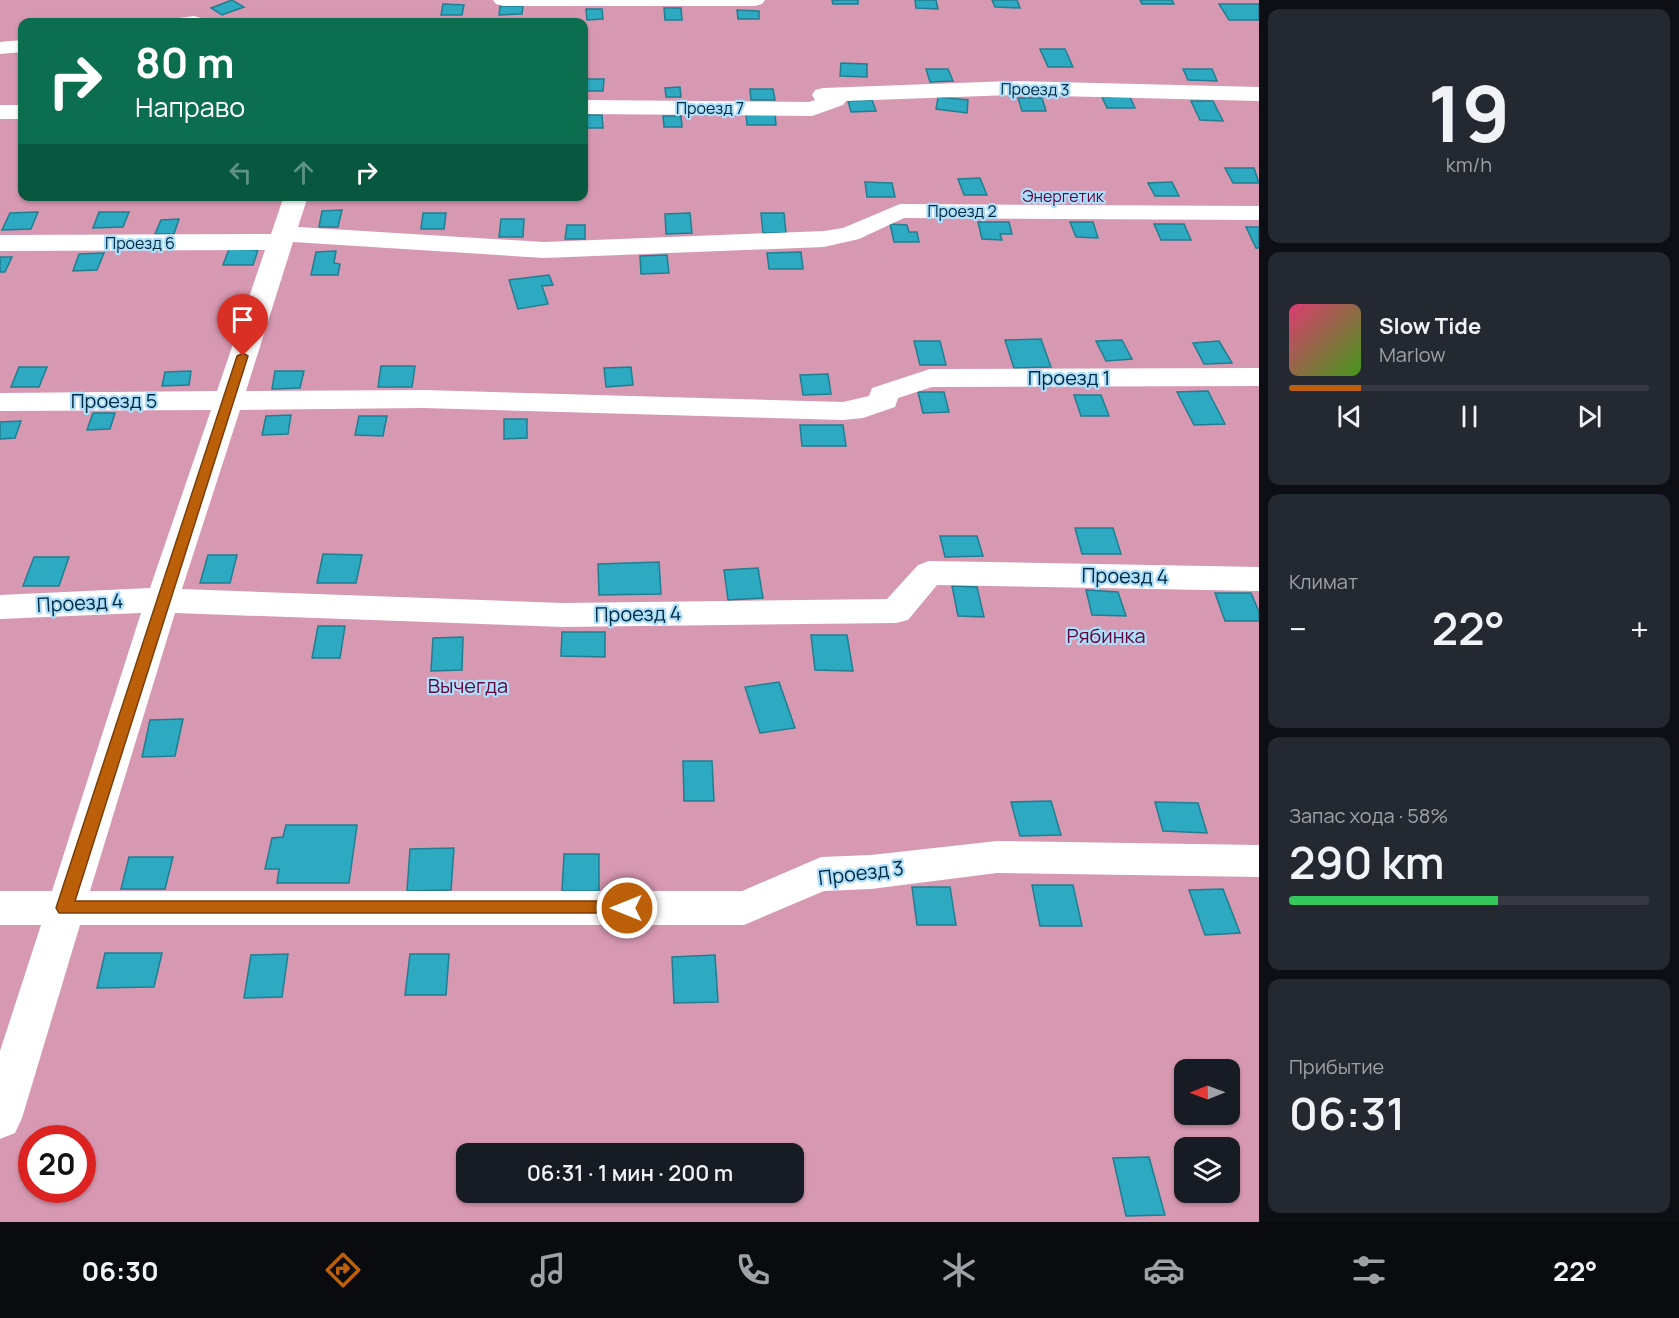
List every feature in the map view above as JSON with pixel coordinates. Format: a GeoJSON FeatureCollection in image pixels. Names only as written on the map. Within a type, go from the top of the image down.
{"type":"FeatureCollection","features":[{"type":"Feature","properties":{"kind":"street"},"geometry":{"type":"LineString","coordinates":[[503,0],[755,0]]}},
{"type":"Feature","properties":{"kind":"street"},"geometry":{"type":"LineString","coordinates":[[0,48],[18,46]]}},
{"type":"Feature","properties":{"kind":"street","name":"Проезд 3"},"geometry":{"type":"LineString","coordinates":[[835,100],[823,95],[1011,88],[1259,94]]}},
{"type":"Feature","properties":{"kind":"street","name":"Проезд 7"},"geometry":{"type":"LineString","coordinates":[[588,107],[812,109],[835,100]]}},
{"type":"Feature","properties":{"kind":"street"},"geometry":{"type":"LineString","coordinates":[[0,112],[18,112]]}},
{"type":"Feature","properties":{"kind":"street"},"geometry":{"type":"LineString","coordinates":[[0,1118],[162,600],[294,201]]}},
{"type":"Feature","properties":{"kind":"street","name":"Проезд 2"},"geometry":{"type":"LineString","coordinates":[[281,238],[544,250],[824,238],[850,234],[900,211],[1259,213]]}},
{"type":"Feature","properties":{"kind":"street","name":"Проезд 6"},"geometry":{"type":"LineString","coordinates":[[0,243],[281,238]]}},
{"type":"Feature","properties":{"kind":"street","name":"Проезд 1"},"geometry":{"type":"LineString","coordinates":[[882,394],[930,378],[1259,377]]}},
{"type":"Feature","properties":{"kind":"street","name":"Проезд 5"},"geometry":{"type":"LineString","coordinates":[[0,402],[424,399],[843,411],[863,409],[885,400],[882,394]]}},
{"type":"Feature","properties":{"kind":"street","name":"Проезд 4"},"geometry":{"type":"LineString","coordinates":[[0,607],[162,600],[562,615],[896,611],[929,573],[1259,579]]}},
{"type":"Feature","properties":{"kind":"street","name":"Проезд 3"},"geometry":{"type":"LineString","coordinates":[[0,908],[744,908],[821,874],[871,872],[997,857],[1259,861]]}},
{"type":"Feature","properties":{"kind":"green space","name":"Вычегда"},"geometry":{"type":"Polygon","coordinates":[[[0,0],[1259,0],[1259,1222],[0,1222],[0,0]]]}},
{"type":"Feature","properties":{"kind":"building"},"geometry":{"type":"Polygon","coordinates":[[[232,0],[244,7],[222,15],[211,8],[232,0]]]}},
{"type":"Feature","properties":{"kind":"building"},"geometry":{"type":"Polygon","coordinates":[[[832,0],[858,0],[858,4],[833,4],[832,0]]]}},
{"type":"Feature","properties":{"kind":"building"},"geometry":{"type":"Polygon","coordinates":[[[915,0],[936,0],[938,9],[916,8],[915,0]]]}},
{"type":"Feature","properties":{"kind":"building"},"geometry":{"type":"Polygon","coordinates":[[[992,0],[1017,0],[1020,8],[995,7],[992,0]]]}},
{"type":"Feature","properties":{"kind":"building"},"geometry":{"type":"Polygon","coordinates":[[[1140,0],[1172,0],[1174,4],[1142,4],[1140,0]]]}},
{"type":"Feature","properties":{"kind":"building"},"geometry":{"type":"Polygon","coordinates":[[[443,4],[464,5],[462,15],[441,15],[443,4]]]}},
{"type":"Feature","properties":{"kind":"building"},"geometry":{"type":"Polygon","coordinates":[[[1219,4],[1259,4],[1259,20],[1229,20],[1219,4]]]}},
{"type":"Feature","properties":{"kind":"building"},"geometry":{"type":"Polygon","coordinates":[[[500,6],[523,6],[522,14],[499,15],[500,6]]]}},
{"type":"Feature","properties":{"kind":"building"},"geometry":{"type":"Polygon","coordinates":[[[664,8],[681,8],[682,20],[665,20],[664,8]]]}},
{"type":"Feature","properties":{"kind":"building"},"geometry":{"type":"Polygon","coordinates":[[[586,9],[602,9],[603,19],[588,20],[586,9]]]}},
{"type":"Feature","properties":{"kind":"building"},"geometry":{"type":"Polygon","coordinates":[[[737,10],[759,11],[759,19],[738,19],[737,10]]]}},
{"type":"Feature","properties":{"kind":"building"},"geometry":{"type":"Polygon","coordinates":[[[1040,49],[1065,49],[1073,67],[1048,67],[1040,49]]]}},
{"type":"Feature","properties":{"kind":"building"},"geometry":{"type":"Polygon","coordinates":[[[841,63],[867,64],[867,77],[840,76],[841,63]]]}},
{"type":"Feature","properties":{"kind":"building"},"geometry":{"type":"Polygon","coordinates":[[[926,69],[948,69],[953,81],[930,82],[926,69]]]}},
{"type":"Feature","properties":{"kind":"building"},"geometry":{"type":"Polygon","coordinates":[[[1183,69],[1212,69],[1217,81],[1188,80],[1183,69]]]}},
{"type":"Feature","properties":{"kind":"building"},"geometry":{"type":"Polygon","coordinates":[[[588,79],[604,79],[603,91],[588,91],[588,79]]]}},
{"type":"Feature","properties":{"kind":"building"},"geometry":{"type":"Polygon","coordinates":[[[680,87],[681,97],[666,97],[665,88],[680,87]]]}},
{"type":"Feature","properties":{"kind":"building"},"geometry":{"type":"Polygon","coordinates":[[[750,89],[773,89],[775,100],[751,100],[750,89]]]}},
{"type":"Feature","properties":{"kind":"building"},"geometry":{"type":"Polygon","coordinates":[[[938,97],[968,100],[967,113],[936,109],[938,97]]]}},
{"type":"Feature","properties":{"kind":"building"},"geometry":{"type":"Polygon","coordinates":[[[1102,97],[1130,97],[1135,108],[1107,108],[1102,97]]]}},
{"type":"Feature","properties":{"kind":"building"},"geometry":{"type":"Polygon","coordinates":[[[1018,98],[1042,98],[1046,111],[1022,111],[1018,98]]]}},
{"type":"Feature","properties":{"kind":"building"},"geometry":{"type":"Polygon","coordinates":[[[872,100],[876,111],[851,112],[848,101],[872,100]]]}},
{"type":"Feature","properties":{"kind":"building"},"geometry":{"type":"Polygon","coordinates":[[[1191,101],[1213,101],[1223,121],[1200,120],[1191,101]]]}},
{"type":"Feature","properties":{"kind":"building"},"geometry":{"type":"Polygon","coordinates":[[[746,113],[775,113],[776,125],[747,125],[746,113]]]}},
{"type":"Feature","properties":{"kind":"building"},"geometry":{"type":"Polygon","coordinates":[[[588,115],[602,115],[603,128],[588,128],[588,115]]]}},
{"type":"Feature","properties":{"kind":"building"},"geometry":{"type":"Polygon","coordinates":[[[663,116],[681,116],[682,127],[664,127],[663,116]]]}},
{"type":"Feature","properties":{"kind":"building"},"geometry":{"type":"Polygon","coordinates":[[[1225,168],[1254,168],[1259,183],[1233,183],[1225,168]]]}},
{"type":"Feature","properties":{"kind":"building"},"geometry":{"type":"Polygon","coordinates":[[[980,178],[987,195],[964,195],[958,179],[980,178]]]}},
{"type":"Feature","properties":{"kind":"building"},"geometry":{"type":"Polygon","coordinates":[[[865,182],[892,183],[895,197],[867,197],[865,182]]]}},
{"type":"Feature","properties":{"kind":"building"},"geometry":{"type":"Polygon","coordinates":[[[1172,182],[1179,196],[1155,196],[1148,183],[1172,182]]]}},
{"type":"Feature","properties":{"kind":"building"},"geometry":{"type":"Polygon","coordinates":[[[342,210],[338,227],[319,227],[322,211],[342,210]]]}},
{"type":"Feature","properties":{"kind":"building"},"geometry":{"type":"Polygon","coordinates":[[[38,212],[31,229],[2,230],[10,213],[38,212]]]}},
{"type":"Feature","properties":{"kind":"building"},"geometry":{"type":"Polygon","coordinates":[[[99,212],[129,212],[123,227],[93,228],[99,212]]]}},
{"type":"Feature","properties":{"kind":"building"},"geometry":{"type":"Polygon","coordinates":[[[423,213],[446,213],[444,229],[421,229],[423,213]]]}},
{"type":"Feature","properties":{"kind":"building"},"geometry":{"type":"Polygon","coordinates":[[[690,213],[692,233],[666,234],[665,214],[690,213]]]}},
{"type":"Feature","properties":{"kind":"building"},"geometry":{"type":"Polygon","coordinates":[[[761,213],[784,213],[786,233],[763,233],[761,213]]]}},
{"type":"Feature","properties":{"kind":"building"},"geometry":{"type":"Polygon","coordinates":[[[179,219],[174,234],[155,234],[161,220],[179,219]]]}},
{"type":"Feature","properties":{"kind":"building"},"geometry":{"type":"Polygon","coordinates":[[[501,219],[524,219],[523,237],[499,237],[501,219]]]}},
{"type":"Feature","properties":{"kind":"building"},"geometry":{"type":"Polygon","coordinates":[[[978,222],[1009,222],[1012,234],[1000,234],[1002,240],[982,239],[978,222]]]}},
{"type":"Feature","properties":{"kind":"building"},"geometry":{"type":"Polygon","coordinates":[[[1070,222],[1093,222],[1098,238],[1076,237],[1070,222]]]}},
{"type":"Feature","properties":{"kind":"building"},"geometry":{"type":"Polygon","coordinates":[[[890,224],[907,225],[909,232],[917,232],[919,242],[894,242],[890,224]]]}},
{"type":"Feature","properties":{"kind":"building"},"geometry":{"type":"Polygon","coordinates":[[[1154,224],[1184,224],[1191,240],[1161,240],[1154,224]]]}},
{"type":"Feature","properties":{"kind":"building"},"geometry":{"type":"Polygon","coordinates":[[[567,225],[585,225],[585,239],[565,239],[567,225]]]}},
{"type":"Feature","properties":{"kind":"building"},"geometry":{"type":"Polygon","coordinates":[[[1246,227],[1259,227],[1259,248],[1256,248],[1246,227]]]}},
{"type":"Feature","properties":{"kind":"building"},"geometry":{"type":"Polygon","coordinates":[[[229,249],[258,250],[253,265],[223,265],[229,249]]]}},
{"type":"Feature","properties":{"kind":"building"},"geometry":{"type":"Polygon","coordinates":[[[336,251],[334,263],[340,264],[338,275],[311,275],[316,252],[336,251]]]}},
{"type":"Feature","properties":{"kind":"building"},"geometry":{"type":"Polygon","coordinates":[[[801,252],[803,269],[769,269],[767,253],[801,252]]]}},
{"type":"Feature","properties":{"kind":"building"},"geometry":{"type":"Polygon","coordinates":[[[104,253],[97,270],[73,271],[79,254],[104,253]]]}},
{"type":"Feature","properties":{"kind":"building"},"geometry":{"type":"Polygon","coordinates":[[[667,255],[669,273],[641,274],[640,256],[667,255]]]}},
{"type":"Feature","properties":{"kind":"building"},"geometry":{"type":"Polygon","coordinates":[[[0,257],[12,257],[5,272],[0,272],[0,257]]]}},
{"type":"Feature","properties":{"kind":"building"},"geometry":{"type":"Polygon","coordinates":[[[549,275],[553,285],[542,286],[548,304],[518,309],[509,280],[549,275]]]}},
{"type":"Feature","properties":{"kind":"building"},"geometry":{"type":"Polygon","coordinates":[[[1041,339],[1051,367],[1014,368],[1005,340],[1041,339]]]}},
{"type":"Feature","properties":{"kind":"building"},"geometry":{"type":"Polygon","coordinates":[[[1122,340],[1132,359],[1106,361],[1096,341],[1122,340]]]}},
{"type":"Feature","properties":{"kind":"building"},"geometry":{"type":"Polygon","coordinates":[[[914,341],[940,341],[946,365],[920,365],[914,341]]]}},
{"type":"Feature","properties":{"kind":"building"},"geometry":{"type":"Polygon","coordinates":[[[1219,341],[1232,363],[1204,364],[1193,343],[1219,341]]]}},
{"type":"Feature","properties":{"kind":"building"},"geometry":{"type":"Polygon","coordinates":[[[381,366],[415,366],[412,387],[378,387],[381,366]]]}},
{"type":"Feature","properties":{"kind":"building"},"geometry":{"type":"Polygon","coordinates":[[[19,367],[47,367],[39,387],[11,387],[19,367]]]}},
{"type":"Feature","properties":{"kind":"building"},"geometry":{"type":"Polygon","coordinates":[[[631,367],[633,385],[606,387],[604,368],[631,367]]]}},
{"type":"Feature","properties":{"kind":"building"},"geometry":{"type":"Polygon","coordinates":[[[191,371],[189,385],[162,386],[165,372],[191,371]]]}},
{"type":"Feature","properties":{"kind":"building"},"geometry":{"type":"Polygon","coordinates":[[[275,371],[304,371],[300,388],[272,389],[275,371]]]}},
{"type":"Feature","properties":{"kind":"building"},"geometry":{"type":"Polygon","coordinates":[[[828,374],[831,394],[803,395],[800,375],[828,374]]]}},
{"type":"Feature","properties":{"kind":"building"},"geometry":{"type":"Polygon","coordinates":[[[1208,391],[1225,424],[1194,425],[1177,392],[1208,391]]]}},
{"type":"Feature","properties":{"kind":"building"},"geometry":{"type":"Polygon","coordinates":[[[918,392],[944,392],[949,412],[923,413],[918,392]]]}},
{"type":"Feature","properties":{"kind":"building"},"geometry":{"type":"Polygon","coordinates":[[[1074,395],[1101,395],[1109,416],[1081,416],[1074,395]]]}},
{"type":"Feature","properties":{"kind":"building"},"geometry":{"type":"Polygon","coordinates":[[[93,413],[115,413],[110,429],[87,430],[93,413]]]}},
{"type":"Feature","properties":{"kind":"building"},"geometry":{"type":"Polygon","coordinates":[[[291,415],[288,434],[262,435],[266,416],[291,415]]]}},
{"type":"Feature","properties":{"kind":"building"},"geometry":{"type":"Polygon","coordinates":[[[359,416],[387,416],[383,436],[355,435],[359,416]]]}},
{"type":"Feature","properties":{"kind":"building"},"geometry":{"type":"Polygon","coordinates":[[[504,419],[527,419],[527,438],[504,439],[504,419]]]}},
{"type":"Feature","properties":{"kind":"building"},"geometry":{"type":"Polygon","coordinates":[[[21,421],[15,438],[0,439],[0,422],[21,421]]]}},
{"type":"Feature","properties":{"kind":"building"},"geometry":{"type":"Polygon","coordinates":[[[800,425],[843,425],[846,446],[802,446],[800,425]]]}},
{"type":"Feature","properties":{"kind":"building"},"geometry":{"type":"Polygon","coordinates":[[[1075,528],[1113,528],[1121,554],[1082,554],[1075,528]]]}},
{"type":"Feature","properties":{"kind":"building"},"geometry":{"type":"Polygon","coordinates":[[[940,536],[977,536],[983,556],[945,557],[940,536]]]}},
{"type":"Feature","properties":{"kind":"building"},"geometry":{"type":"Polygon","coordinates":[[[323,554],[362,555],[356,583],[317,583],[323,554]]]}},
{"type":"Feature","properties":{"kind":"building"},"geometry":{"type":"Polygon","coordinates":[[[208,555],[237,555],[230,583],[200,583],[208,555]]]}},
{"type":"Feature","properties":{"kind":"building"},"geometry":{"type":"Polygon","coordinates":[[[34,557],[69,557],[59,586],[23,586],[34,557]]]}},
{"type":"Feature","properties":{"kind":"building"},"geometry":{"type":"Polygon","coordinates":[[[659,562],[661,594],[599,595],[598,564],[659,562]]]}},
{"type":"Feature","properties":{"kind":"building"},"geometry":{"type":"Polygon","coordinates":[[[758,568],[763,598],[728,600],[724,570],[758,568]]]}},
{"type":"Feature","properties":{"kind":"building"},"geometry":{"type":"Polygon","coordinates":[[[952,586],[977,587],[984,617],[958,616],[952,586]]]}},
{"type":"Feature","properties":{"kind":"building"},"geometry":{"type":"Polygon","coordinates":[[[1086,590],[1118,592],[1126,616],[1092,615],[1086,590]]]}},
{"type":"Feature","properties":{"kind":"building"},"geometry":{"type":"Polygon","coordinates":[[[1215,593],[1251,593],[1259,612],[1259,621],[1225,621],[1215,593]]]}},
{"type":"Feature","properties":{"kind":"building"},"geometry":{"type":"Polygon","coordinates":[[[318,626],[345,626],[340,658],[312,658],[318,626]]]}},
{"type":"Feature","properties":{"kind":"building"},"geometry":{"type":"Polygon","coordinates":[[[562,632],[605,632],[605,657],[561,656],[562,632]]]}},
{"type":"Feature","properties":{"kind":"building"},"geometry":{"type":"Polygon","coordinates":[[[811,635],[847,635],[853,671],[815,670],[811,635]]]}},
{"type":"Feature","properties":{"kind":"building"},"geometry":{"type":"Polygon","coordinates":[[[463,637],[462,670],[431,671],[433,638],[463,637]]]}},
{"type":"Feature","properties":{"kind":"building"},"geometry":{"type":"Polygon","coordinates":[[[779,682],[795,728],[760,733],[745,687],[779,682]]]}},
{"type":"Feature","properties":{"kind":"building"},"geometry":{"type":"Polygon","coordinates":[[[183,719],[175,756],[142,757],[150,720],[183,719]]]}},
{"type":"Feature","properties":{"kind":"building"},"geometry":{"type":"Polygon","coordinates":[[[683,761],[712,761],[714,801],[684,801],[683,761]]]}},
{"type":"Feature","properties":{"kind":"building"},"geometry":{"type":"Polygon","coordinates":[[[1051,801],[1061,835],[1020,836],[1011,802],[1051,801]]]}},
{"type":"Feature","properties":{"kind":"building"},"geometry":{"type":"Polygon","coordinates":[[[1155,802],[1198,803],[1207,833],[1163,831],[1155,802]]]}},
{"type":"Feature","properties":{"kind":"building"},"geometry":{"type":"Polygon","coordinates":[[[286,825],[357,825],[349,883],[277,883],[279,869],[265,869],[272,838],[283,837],[286,825]]]}},
{"type":"Feature","properties":{"kind":"building"},"geometry":{"type":"Polygon","coordinates":[[[454,848],[451,890],[407,891],[410,849],[454,848]]]}},
{"type":"Feature","properties":{"kind":"building"},"geometry":{"type":"Polygon","coordinates":[[[564,854],[599,854],[599,891],[562,891],[564,854]]]}},
{"type":"Feature","properties":{"kind":"building"},"geometry":{"type":"Polygon","coordinates":[[[129,857],[173,857],[165,889],[121,889],[129,857]]]}},
{"type":"Feature","properties":{"kind":"building"},"geometry":{"type":"Polygon","coordinates":[[[1032,885],[1073,885],[1082,926],[1040,926],[1032,885]]]}},
{"type":"Feature","properties":{"kind":"building"},"geometry":{"type":"Polygon","coordinates":[[[912,887],[950,887],[956,925],[917,925],[912,887]]]}},
{"type":"Feature","properties":{"kind":"building"},"geometry":{"type":"Polygon","coordinates":[[[1223,889],[1240,933],[1205,935],[1189,890],[1223,889]]]}},
{"type":"Feature","properties":{"kind":"building"},"geometry":{"type":"Polygon","coordinates":[[[105,953],[162,953],[154,987],[97,988],[105,953]]]}},
{"type":"Feature","properties":{"kind":"building"},"geometry":{"type":"Polygon","coordinates":[[[288,954],[282,997],[244,998],[251,955],[288,954]]]}},
{"type":"Feature","properties":{"kind":"building"},"geometry":{"type":"Polygon","coordinates":[[[410,954],[449,954],[446,995],[405,995],[410,954]]]}},
{"type":"Feature","properties":{"kind":"building"},"geometry":{"type":"Polygon","coordinates":[[[715,955],[718,1002],[674,1003],[672,957],[715,955]]]}},
{"type":"Feature","properties":{"kind":"building"},"geometry":{"type":"Polygon","coordinates":[[[1149,1157],[1165,1215],[1126,1216],[1113,1158],[1149,1157]]]}},
{"type":"Feature","properties":{"kind":"route"},"geometry":{"type":"LineString","coordinates":[[243,356],[64,908],[627,908]]}},
{"type":"Feature","properties":{"kind":"park label","name":"Энергетик"},"geometry":{"type":"Point","coordinates":[1063,196]}},
{"type":"Feature","properties":{"kind":"park label","name":"Рябинка"},"geometry":{"type":"Point","coordinates":[1106,636]}}]}
